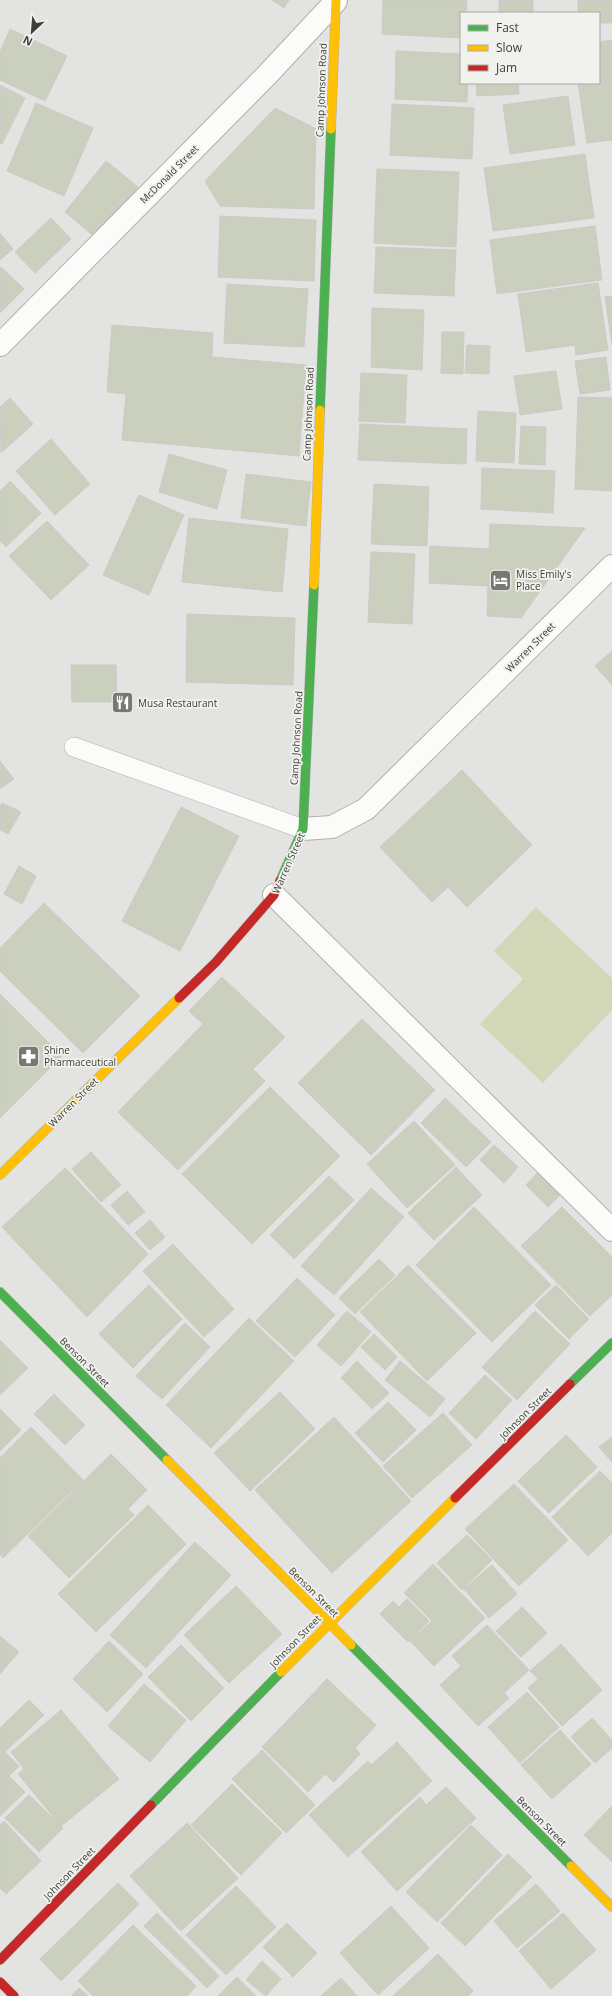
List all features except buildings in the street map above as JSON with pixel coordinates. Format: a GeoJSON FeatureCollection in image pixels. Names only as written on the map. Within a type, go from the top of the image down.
{"type":"FeatureCollection","features":[{"type":"Feature","properties":{"kind":"street","name":"McDonald Street"},"geometry":{"type":"LineString","coordinates":[[0,345],[267,75],[336,0]]}},
{"type":"Feature","properties":{"kind":"street","name":"Camp Johnson Road"},"geometry":{"type":"LineString","coordinates":[[302,829],[308,734],[336,0]]}},
{"type":"Feature","properties":{"kind":"street","name":"Warren Street"},"geometry":{"type":"LineString","coordinates":[[0,1175],[216,962],[274,895],[302,829],[332,827],[366,809],[612,566]]}},
{"type":"Feature","properties":{"kind":"street"},"geometry":{"type":"LineString","coordinates":[[274,895],[612,1230]]}},
{"type":"Feature","properties":{"kind":"street","name":"Benson Street"},"geometry":{"type":"LineString","coordinates":[[0,1292],[612,1907]]}},
{"type":"Feature","properties":{"kind":"street","name":"Johnson Street"},"geometry":{"type":"LineString","coordinates":[[0,1960],[328,1622],[612,1343]]}},
{"type":"Feature","properties":{"kind":"street"},"geometry":{"type":"LineString","coordinates":[[0,1982],[14,1996]]}},
{"type":"Feature","properties":{"kind":"lane"},"geometry":{"type":"LineString","coordinates":[[74,747],[302,829]]}},
{"type":"Feature","properties":{"kind":"green space"},"geometry":{"type":"Polygon","coordinates":[[[536,907],[612,978],[612,1010],[543,1083],[480,1024],[523,979],[494,951],[536,907]]]}},
{"type":"Feature","properties":{"kind":"traffic: fast"},"geometry":{"type":"LineString","coordinates":[[320,410],[331,129]]}},
{"type":"Feature","properties":{"kind":"traffic: fast"},"geometry":{"type":"LineString","coordinates":[[280,881],[303,829],[314,585]]}},
{"type":"Feature","properties":{"kind":"traffic: fast"},"geometry":{"type":"LineString","coordinates":[[0,1292],[167,1460]]}},
{"type":"Feature","properties":{"kind":"traffic: fast"},"geometry":{"type":"LineString","coordinates":[[570,1384],[612,1343]]}},
{"type":"Feature","properties":{"kind":"traffic: fast"},"geometry":{"type":"LineString","coordinates":[[351,1645],[571,1866]]}},
{"type":"Feature","properties":{"kind":"traffic: fast"},"geometry":{"type":"LineString","coordinates":[[151,1805],[281,1672]]}},
{"type":"Feature","properties":{"kind":"traffic: slow"},"geometry":{"type":"LineString","coordinates":[[331,129],[336,0]]}},
{"type":"Feature","properties":{"kind":"traffic: slow"},"geometry":{"type":"LineString","coordinates":[[314,585],[320,410]]}},
{"type":"Feature","properties":{"kind":"traffic: slow"},"geometry":{"type":"LineString","coordinates":[[0,1175],[179,998]]}},
{"type":"Feature","properties":{"kind":"traffic: slow"},"geometry":{"type":"LineString","coordinates":[[167,1460],[351,1645]]}},
{"type":"Feature","properties":{"kind":"traffic: slow"},"geometry":{"type":"LineString","coordinates":[[281,1672],[455,1498]]}},
{"type":"Feature","properties":{"kind":"traffic: slow"},"geometry":{"type":"LineString","coordinates":[[571,1866],[612,1907]]}},
{"type":"Feature","properties":{"kind":"traffic: jam"},"geometry":{"type":"LineString","coordinates":[[179,998],[216,962],[274,895],[280,881]]}},
{"type":"Feature","properties":{"kind":"traffic: jam"},"geometry":{"type":"LineString","coordinates":[[455,1498],[570,1384]]}},
{"type":"Feature","properties":{"kind":"traffic: jam"},"geometry":{"type":"LineString","coordinates":[[0,1960],[151,1805]]}},
{"type":"Feature","properties":{"kind":"traffic: jam"},"geometry":{"type":"LineString","coordinates":[[0,1982],[14,1996]]}},
{"type":"Feature","properties":{"kind":"place","name":"Miss Emily's Place"},"geometry":{"type":"Point","coordinates":[501,580]}},
{"type":"Feature","properties":{"kind":"place","name":"Musa Restaurant"},"geometry":{"type":"Point","coordinates":[123,703]}},
{"type":"Feature","properties":{"kind":"place","name":"Shine Pharmaceutical"},"geometry":{"type":"Point","coordinates":[29,1056]}}]}
